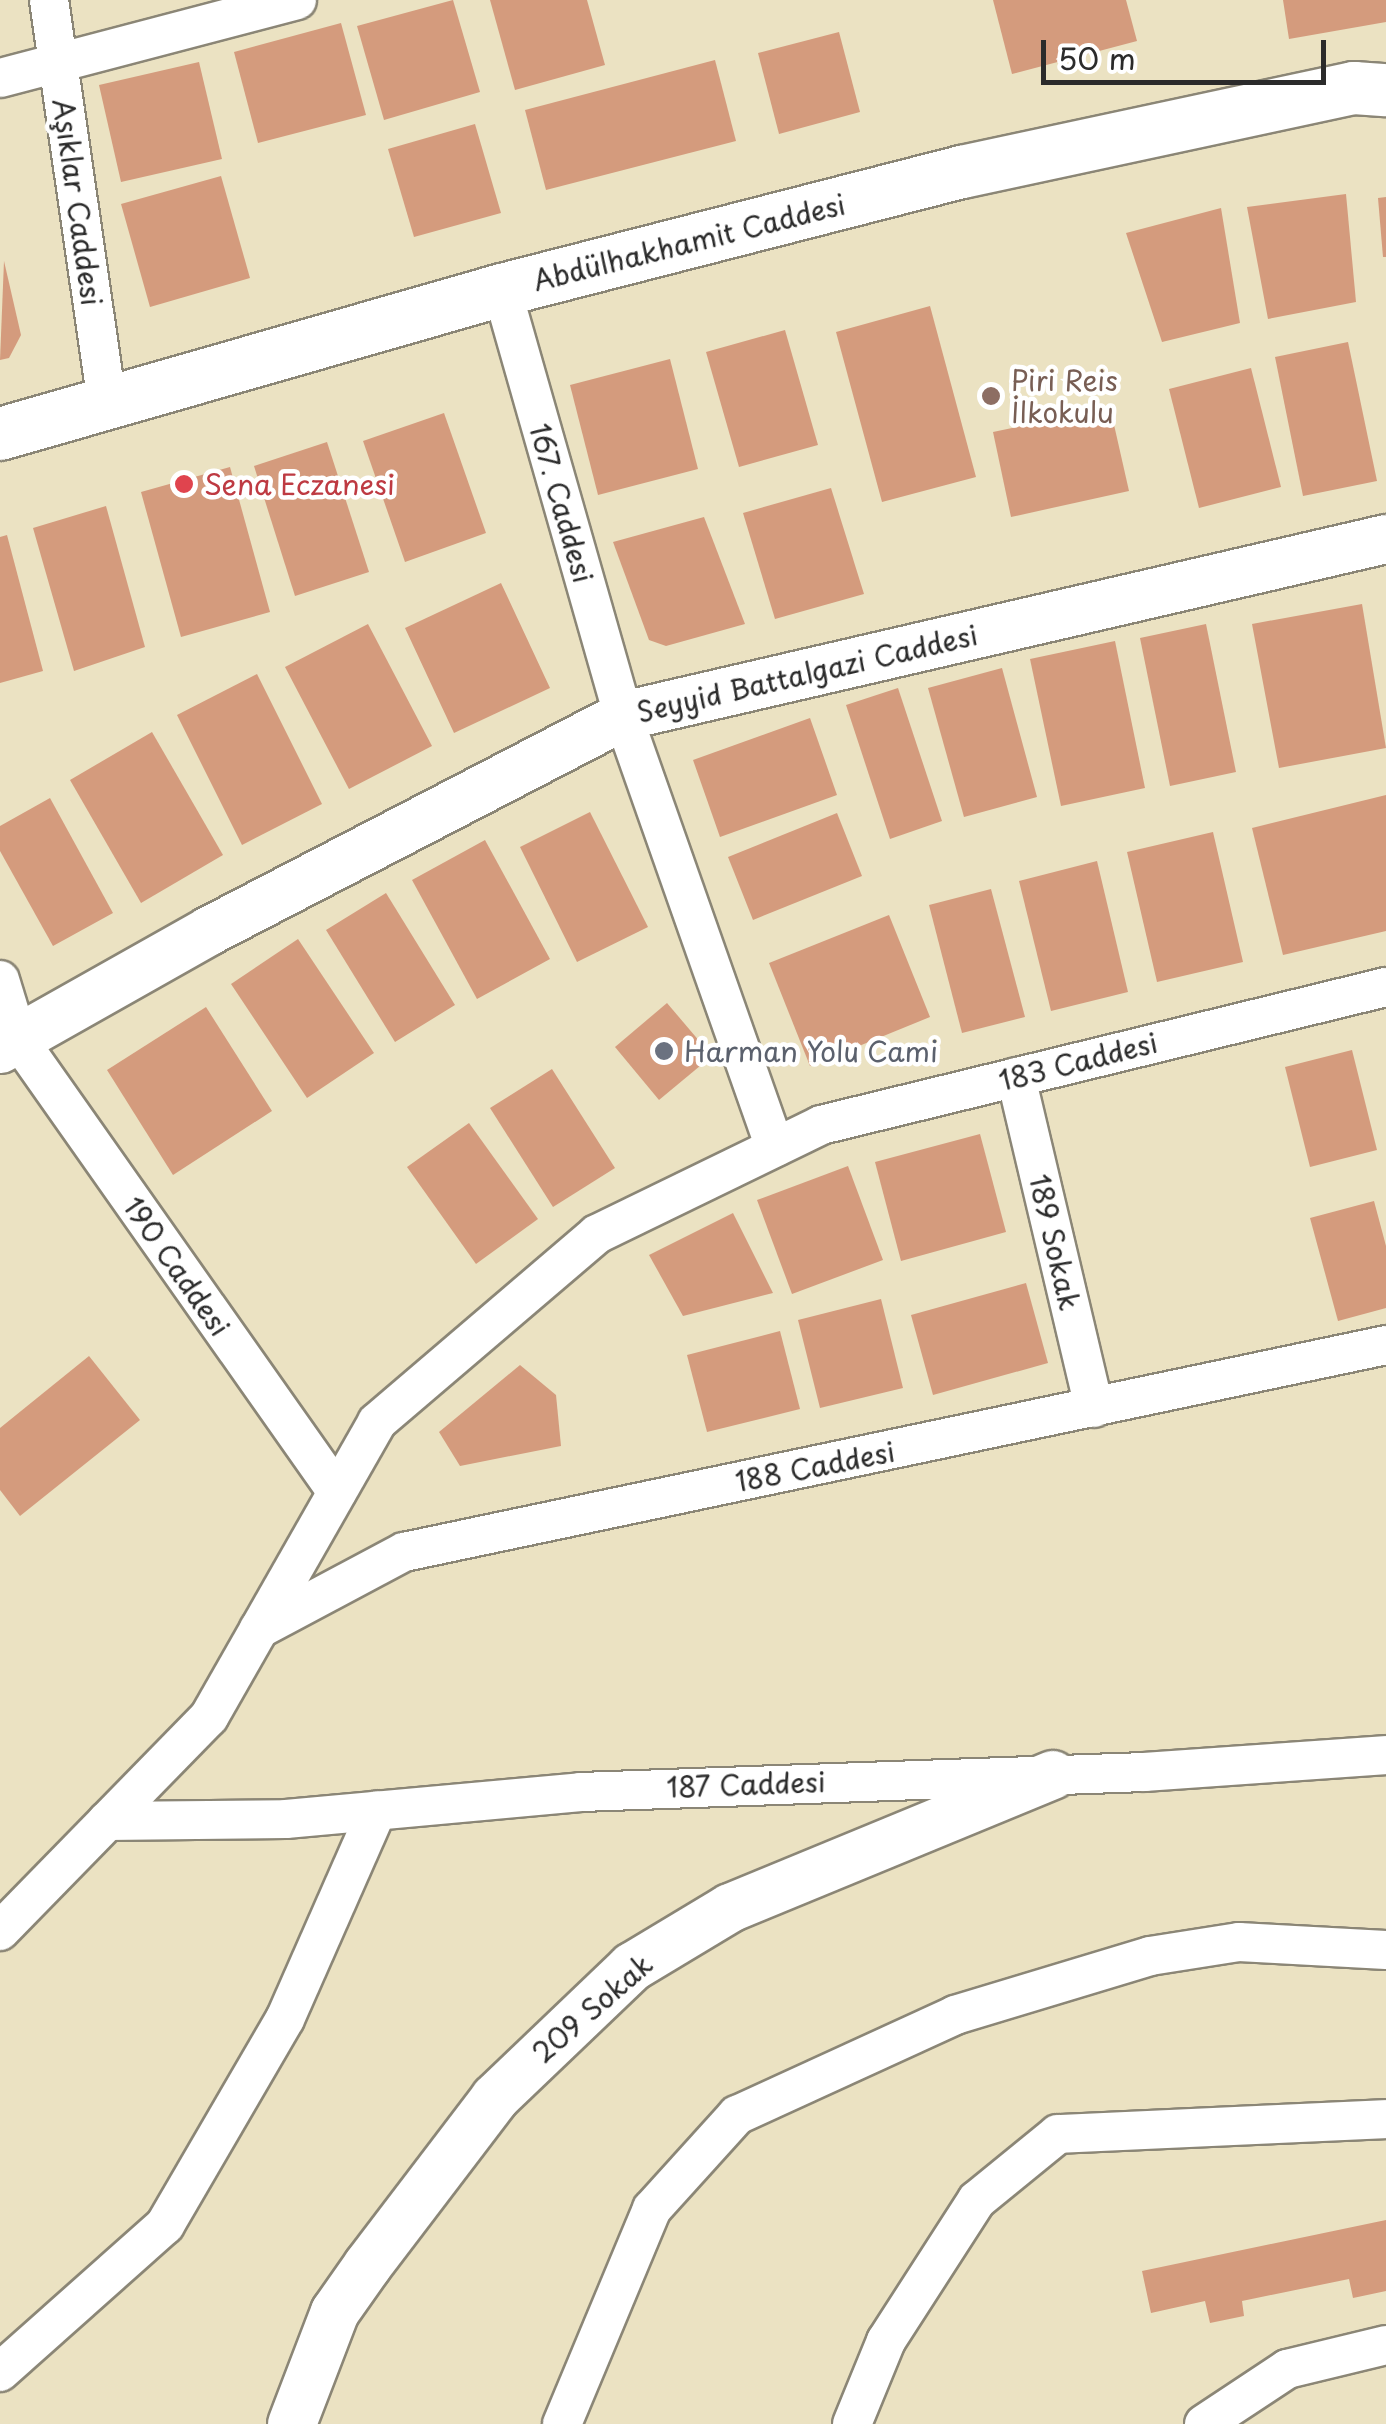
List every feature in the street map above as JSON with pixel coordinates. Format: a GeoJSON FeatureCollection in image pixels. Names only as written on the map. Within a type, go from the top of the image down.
{"type":"FeatureCollection","features":[{"type":"Feature","properties":{"kind":"main road","name":"Abdülhakhamit Caddesi"},"geometry":{"type":"LineString","coordinates":[[0,434],[502,290],[962,172],[1354,88],[1386,90]]}},
{"type":"Feature","properties":{"kind":"street","name":"Aşıklar Caddesi"},"geometry":{"type":"LineString","coordinates":[[49,0],[107,404]]}},
{"type":"Feature","properties":{"kind":"street"},"geometry":{"type":"LineString","coordinates":[[0,78],[297,0]]}},
{"type":"Feature","properties":{"kind":"street","name":"167. Caddesi"},"geometry":{"type":"LineString","coordinates":[[502,290],[623,716],[775,1147]]}},
{"type":"Feature","properties":{"kind":"street","name":"Seyyid Battalgazi Caddesi"},"geometry":{"type":"LineString","coordinates":[[9,1044],[209,931],[623,716],[1386,539]]}},
{"type":"Feature","properties":{"kind":"street","name":"190 Caddesi"},"geometry":{"type":"LineString","coordinates":[[0,980],[9,1044],[337,1492]]}},
{"type":"Feature","properties":{"kind":"street","name":"183 Caddesi"},"geometry":{"type":"LineString","coordinates":[[0,1931],[209,1717],[376,1422],[597,1234],[821,1125],[1386,987]]}},
{"type":"Feature","properties":{"kind":"street","name":"189 Sokak"},"geometry":{"type":"LineString","coordinates":[[1016,1076],[1094,1408]]}},
{"type":"Feature","properties":{"kind":"street","name":"188 Caddesi"},"geometry":{"type":"LineString","coordinates":[[259,1629],[404,1552],[1386,1345]]}},
{"type":"Feature","properties":{"kind":"street","name":"187 Caddesi"},"geometry":{"type":"LineString","coordinates":[[107,1821],[378,1810],[581,1792],[1052,1775],[1386,1755]]}},
{"type":"Feature","properties":{"kind":"street","name":"209 Sokak"},"geometry":{"type":"LineString","coordinates":[[292,2424],[335,2312],[368,2265],[495,2098],[632,1967],[730,1908],[1052,1775]]}},
{"type":"Feature","properties":{"kind":"street"},"geometry":{"type":"LineString","coordinates":[[0,2372],[165,2225],[284,2019],[378,1810]]}},
{"type":"Feature","properties":{"kind":"street"},"geometry":{"type":"LineString","coordinates":[[562,2424],[652,2209],[737,2115],[955,2015],[1150,1956],[1238,1942],[1386,1950]]}},
{"type":"Feature","properties":{"kind":"street"},"geometry":{"type":"LineString","coordinates":[[852,2424],[886,2341],[977,2200],[1058,2134],[1386,2119]]}},
{"type":"Feature","properties":{"kind":"street"},"geometry":{"type":"LineString","coordinates":[[1204,2424],[1286,2368],[1386,2345]]}},
{"type":"Feature","properties":{"kind":"building"},"geometry":{"type":"Polygon","coordinates":[[[453,0],[480,92],[384,120],[357,26],[453,0]]]}},
{"type":"Feature","properties":{"kind":"building"},"geometry":{"type":"Polygon","coordinates":[[[490,0],[587,0],[605,65],[515,90],[490,0]]]}},
{"type":"Feature","properties":{"kind":"building"},"geometry":{"type":"Polygon","coordinates":[[[993,0],[1126,0],[1137,41],[1012,74],[993,0]]]}},
{"type":"Feature","properties":{"kind":"building"},"geometry":{"type":"Polygon","coordinates":[[[1283,0],[1386,0],[1386,22],[1289,39],[1283,0]]]}},
{"type":"Feature","properties":{"kind":"building"},"geometry":{"type":"Polygon","coordinates":[[[341,23],[366,115],[258,143],[234,52],[341,23]]]}},
{"type":"Feature","properties":{"kind":"building"},"geometry":{"type":"Polygon","coordinates":[[[839,32],[860,112],[779,134],[758,53],[839,32]]]}},
{"type":"Feature","properties":{"kind":"building"},"geometry":{"type":"Polygon","coordinates":[[[715,60],[736,141],[546,190],[525,110],[715,60]]]}},
{"type":"Feature","properties":{"kind":"building"},"geometry":{"type":"Polygon","coordinates":[[[199,62],[222,159],[121,182],[99,85],[199,62]]]}},
{"type":"Feature","properties":{"kind":"building"},"geometry":{"type":"Polygon","coordinates":[[[475,124],[501,213],[414,237],[388,149],[475,124]]]}},
{"type":"Feature","properties":{"kind":"building"},"geometry":{"type":"Polygon","coordinates":[[[221,176],[250,278],[150,307],[121,204],[221,176]]]}},
{"type":"Feature","properties":{"kind":"building"},"geometry":{"type":"Polygon","coordinates":[[[1346,194],[1356,302],[1268,319],[1247,207],[1346,194]]]}},
{"type":"Feature","properties":{"kind":"building"},"geometry":{"type":"Polygon","coordinates":[[[1386,197],[1386,257],[1383,257],[1378,198],[1386,197]]]}},
{"type":"Feature","properties":{"kind":"building"},"geometry":{"type":"Polygon","coordinates":[[[1221,208],[1240,323],[1162,342],[1126,233],[1221,208]]]}},
{"type":"Feature","properties":{"kind":"building"},"geometry":{"type":"Polygon","coordinates":[[[4,261],[21,335],[9,358],[0,360],[4,261]]]}},
{"type":"Feature","properties":{"kind":"building"},"geometry":{"type":"Polygon","coordinates":[[[930,306],[976,477],[882,502],[836,332],[930,306]]]}},
{"type":"Feature","properties":{"kind":"building"},"geometry":{"type":"Polygon","coordinates":[[[785,330],[818,445],[739,467],[706,352],[785,330]]]}},
{"type":"Feature","properties":{"kind":"building"},"geometry":{"type":"Polygon","coordinates":[[[1348,342],[1377,481],[1303,496],[1275,357],[1348,342]]]}},
{"type":"Feature","properties":{"kind":"building"},"geometry":{"type":"Polygon","coordinates":[[[670,359],[698,469],[598,495],[570,385],[670,359]]]}},
{"type":"Feature","properties":{"kind":"building"},"geometry":{"type":"Polygon","coordinates":[[[1251,368],[1281,487],[1199,508],[1169,389],[1251,368]]]}},
{"type":"Feature","properties":{"kind":"building"},"geometry":{"type":"Polygon","coordinates":[[[1110,407],[1129,491],[1011,517],[993,432],[1110,407]]]}},
{"type":"Feature","properties":{"kind":"building"},"geometry":{"type":"Polygon","coordinates":[[[444,413],[486,533],[405,562],[363,441],[444,413]]]}},
{"type":"Feature","properties":{"kind":"building"},"geometry":{"type":"Polygon","coordinates":[[[327,442],[369,572],[295,596],[254,466],[327,442]]]}},
{"type":"Feature","properties":{"kind":"building"},"geometry":{"type":"Polygon","coordinates":[[[230,467],[270,612],[181,637],[141,492],[230,467]]]}},
{"type":"Feature","properties":{"kind":"building"},"geometry":{"type":"Polygon","coordinates":[[[831,488],[864,594],[775,619],[743,513],[831,488]]]}},
{"type":"Feature","properties":{"kind":"building"},"geometry":{"type":"Polygon","coordinates":[[[106,506],[145,647],[74,671],[33,528],[106,506]]]}},
{"type":"Feature","properties":{"kind":"building"},"geometry":{"type":"Polygon","coordinates":[[[704,517],[745,624],[666,646],[649,640],[613,542],[704,517]]]}},
{"type":"Feature","properties":{"kind":"building"},"geometry":{"type":"Polygon","coordinates":[[[7,535],[43,671],[0,683],[0,537],[7,535]]]}},
{"type":"Feature","properties":{"kind":"building"},"geometry":{"type":"Polygon","coordinates":[[[501,583],[550,688],[454,733],[405,628],[501,583]]]}},
{"type":"Feature","properties":{"kind":"building"},"geometry":{"type":"Polygon","coordinates":[[[1362,604],[1386,748],[1279,768],[1252,624],[1362,604]]]}},
{"type":"Feature","properties":{"kind":"building"},"geometry":{"type":"Polygon","coordinates":[[[368,624],[432,746],[349,789],[285,667],[368,624]]]}},
{"type":"Feature","properties":{"kind":"building"},"geometry":{"type":"Polygon","coordinates":[[[1206,624],[1236,772],[1170,786],[1140,638],[1206,624]]]}},
{"type":"Feature","properties":{"kind":"building"},"geometry":{"type":"Polygon","coordinates":[[[1115,641],[1145,788],[1061,806],[1030,659],[1115,641]]]}},
{"type":"Feature","properties":{"kind":"building"},"geometry":{"type":"Polygon","coordinates":[[[1002,668],[1037,797],[964,817],[928,688],[1002,668]]]}},
{"type":"Feature","properties":{"kind":"building"},"geometry":{"type":"Polygon","coordinates":[[[257,674],[322,804],[242,845],[177,715],[257,674]]]}},
{"type":"Feature","properties":{"kind":"building"},"geometry":{"type":"Polygon","coordinates":[[[898,688],[942,821],[890,839],[846,705],[898,688]]]}},
{"type":"Feature","properties":{"kind":"building"},"geometry":{"type":"Polygon","coordinates":[[[810,718],[837,795],[720,837],[693,760],[810,718]]]}},
{"type":"Feature","properties":{"kind":"building"},"geometry":{"type":"Polygon","coordinates":[[[152,732],[223,855],[141,903],[70,780],[152,732]]]}},
{"type":"Feature","properties":{"kind":"building"},"geometry":{"type":"Polygon","coordinates":[[[1386,795],[1386,931],[1283,955],[1252,828],[1386,795]]]}},
{"type":"Feature","properties":{"kind":"building"},"geometry":{"type":"Polygon","coordinates":[[[50,798],[113,913],[53,946],[0,851],[0,826],[50,798]]]}},
{"type":"Feature","properties":{"kind":"building"},"geometry":{"type":"Polygon","coordinates":[[[590,812],[648,927],[577,962],[520,847],[590,812]]]}},
{"type":"Feature","properties":{"kind":"building"},"geometry":{"type":"Polygon","coordinates":[[[837,813],[862,876],[753,920],[728,857],[837,813]]]}},
{"type":"Feature","properties":{"kind":"building"},"geometry":{"type":"Polygon","coordinates":[[[1213,832],[1243,962],[1157,982],[1127,852],[1213,832]]]}},
{"type":"Feature","properties":{"kind":"building"},"geometry":{"type":"Polygon","coordinates":[[[485,840],[550,959],[477,999],[412,880],[485,840]]]}},
{"type":"Feature","properties":{"kind":"building"},"geometry":{"type":"Polygon","coordinates":[[[1097,861],[1128,992],[1051,1011],[1019,881],[1097,861]]]}},
{"type":"Feature","properties":{"kind":"building"},"geometry":{"type":"Polygon","coordinates":[[[991,889],[1025,1017],[962,1033],[929,905],[991,889]]]}},
{"type":"Feature","properties":{"kind":"building"},"geometry":{"type":"Polygon","coordinates":[[[386,893],[455,1005],[395,1042],[326,930],[386,893]]]}},
{"type":"Feature","properties":{"kind":"building"},"geometry":{"type":"Polygon","coordinates":[[[889,915],[930,1017],[810,1066],[769,963],[889,915]]]}},
{"type":"Feature","properties":{"kind":"building"},"geometry":{"type":"Polygon","coordinates":[[[298,939],[374,1053],[307,1098],[231,984],[298,939]]]}},
{"type":"Feature","properties":{"kind":"building","name":"Harman Yolu Cami"},"geometry":{"type":"Polygon","coordinates":[[[667,1003],[712,1056],[659,1100],[615,1047],[667,1003]]]}},
{"type":"Feature","properties":{"kind":"building"},"geometry":{"type":"Polygon","coordinates":[[[206,1007],[272,1111],[173,1175],[107,1070],[206,1007]]]}},
{"type":"Feature","properties":{"kind":"building"},"geometry":{"type":"Polygon","coordinates":[[[1352,1050],[1377,1150],[1310,1167],[1285,1067],[1352,1050]]]}},
{"type":"Feature","properties":{"kind":"building"},"geometry":{"type":"Polygon","coordinates":[[[552,1069],[615,1168],[553,1207],[490,1108],[552,1069]]]}},
{"type":"Feature","properties":{"kind":"building"},"geometry":{"type":"Polygon","coordinates":[[[469,1123],[538,1219],[476,1264],[407,1167],[469,1123]]]}},
{"type":"Feature","properties":{"kind":"building"},"geometry":{"type":"Polygon","coordinates":[[[980,1134],[1006,1232],[901,1261],[875,1162],[980,1134]]]}},
{"type":"Feature","properties":{"kind":"building"},"geometry":{"type":"Polygon","coordinates":[[[848,1166],[883,1260],[792,1294],[757,1200],[848,1166]]]}},
{"type":"Feature","properties":{"kind":"building"},"geometry":{"type":"Polygon","coordinates":[[[1374,1201],[1386,1246],[1386,1308],[1338,1321],[1310,1218],[1374,1201]]]}},
{"type":"Feature","properties":{"kind":"building"},"geometry":{"type":"Polygon","coordinates":[[[733,1213],[773,1293],[683,1316],[649,1255],[733,1213]]]}},
{"type":"Feature","properties":{"kind":"building"},"geometry":{"type":"Polygon","coordinates":[[[1026,1283],[1048,1363],[933,1395],[911,1315],[1026,1283]]]}},
{"type":"Feature","properties":{"kind":"building"},"geometry":{"type":"Polygon","coordinates":[[[881,1299],[903,1388],[820,1408],[798,1320],[881,1299]]]}},
{"type":"Feature","properties":{"kind":"building"},"geometry":{"type":"Polygon","coordinates":[[[780,1331],[800,1409],[707,1432],[687,1355],[780,1331]]]}},
{"type":"Feature","properties":{"kind":"building"},"geometry":{"type":"Polygon","coordinates":[[[89,1356],[140,1420],[20,1516],[0,1490],[0,1428],[89,1356]]]}},
{"type":"Feature","properties":{"kind":"building"},"geometry":{"type":"Polygon","coordinates":[[[520,1365],[556,1395],[561,1446],[460,1466],[439,1432],[520,1365]]]}},
{"type":"Feature","properties":{"kind":"building"},"geometry":{"type":"Polygon","coordinates":[[[1386,2220],[1386,2291],[1353,2298],[1349,2279],[1242,2301],[1244,2316],[1210,2323],[1205,2301],[1151,2313],[1142,2271],[1386,2220]]]}},
{"type":"Feature","properties":{"kind":"place","name":"Piri Reis İlkokulu"},"geometry":{"type":"Point","coordinates":[991,396]}},
{"type":"Feature","properties":{"kind":"place","name":"Sena Eczanesi"},"geometry":{"type":"Point","coordinates":[184,484]}},
{"type":"Feature","properties":{"kind":"place","name":"Harman Yolu Cami"},"geometry":{"type":"Point","coordinates":[664,1051]}}]}
